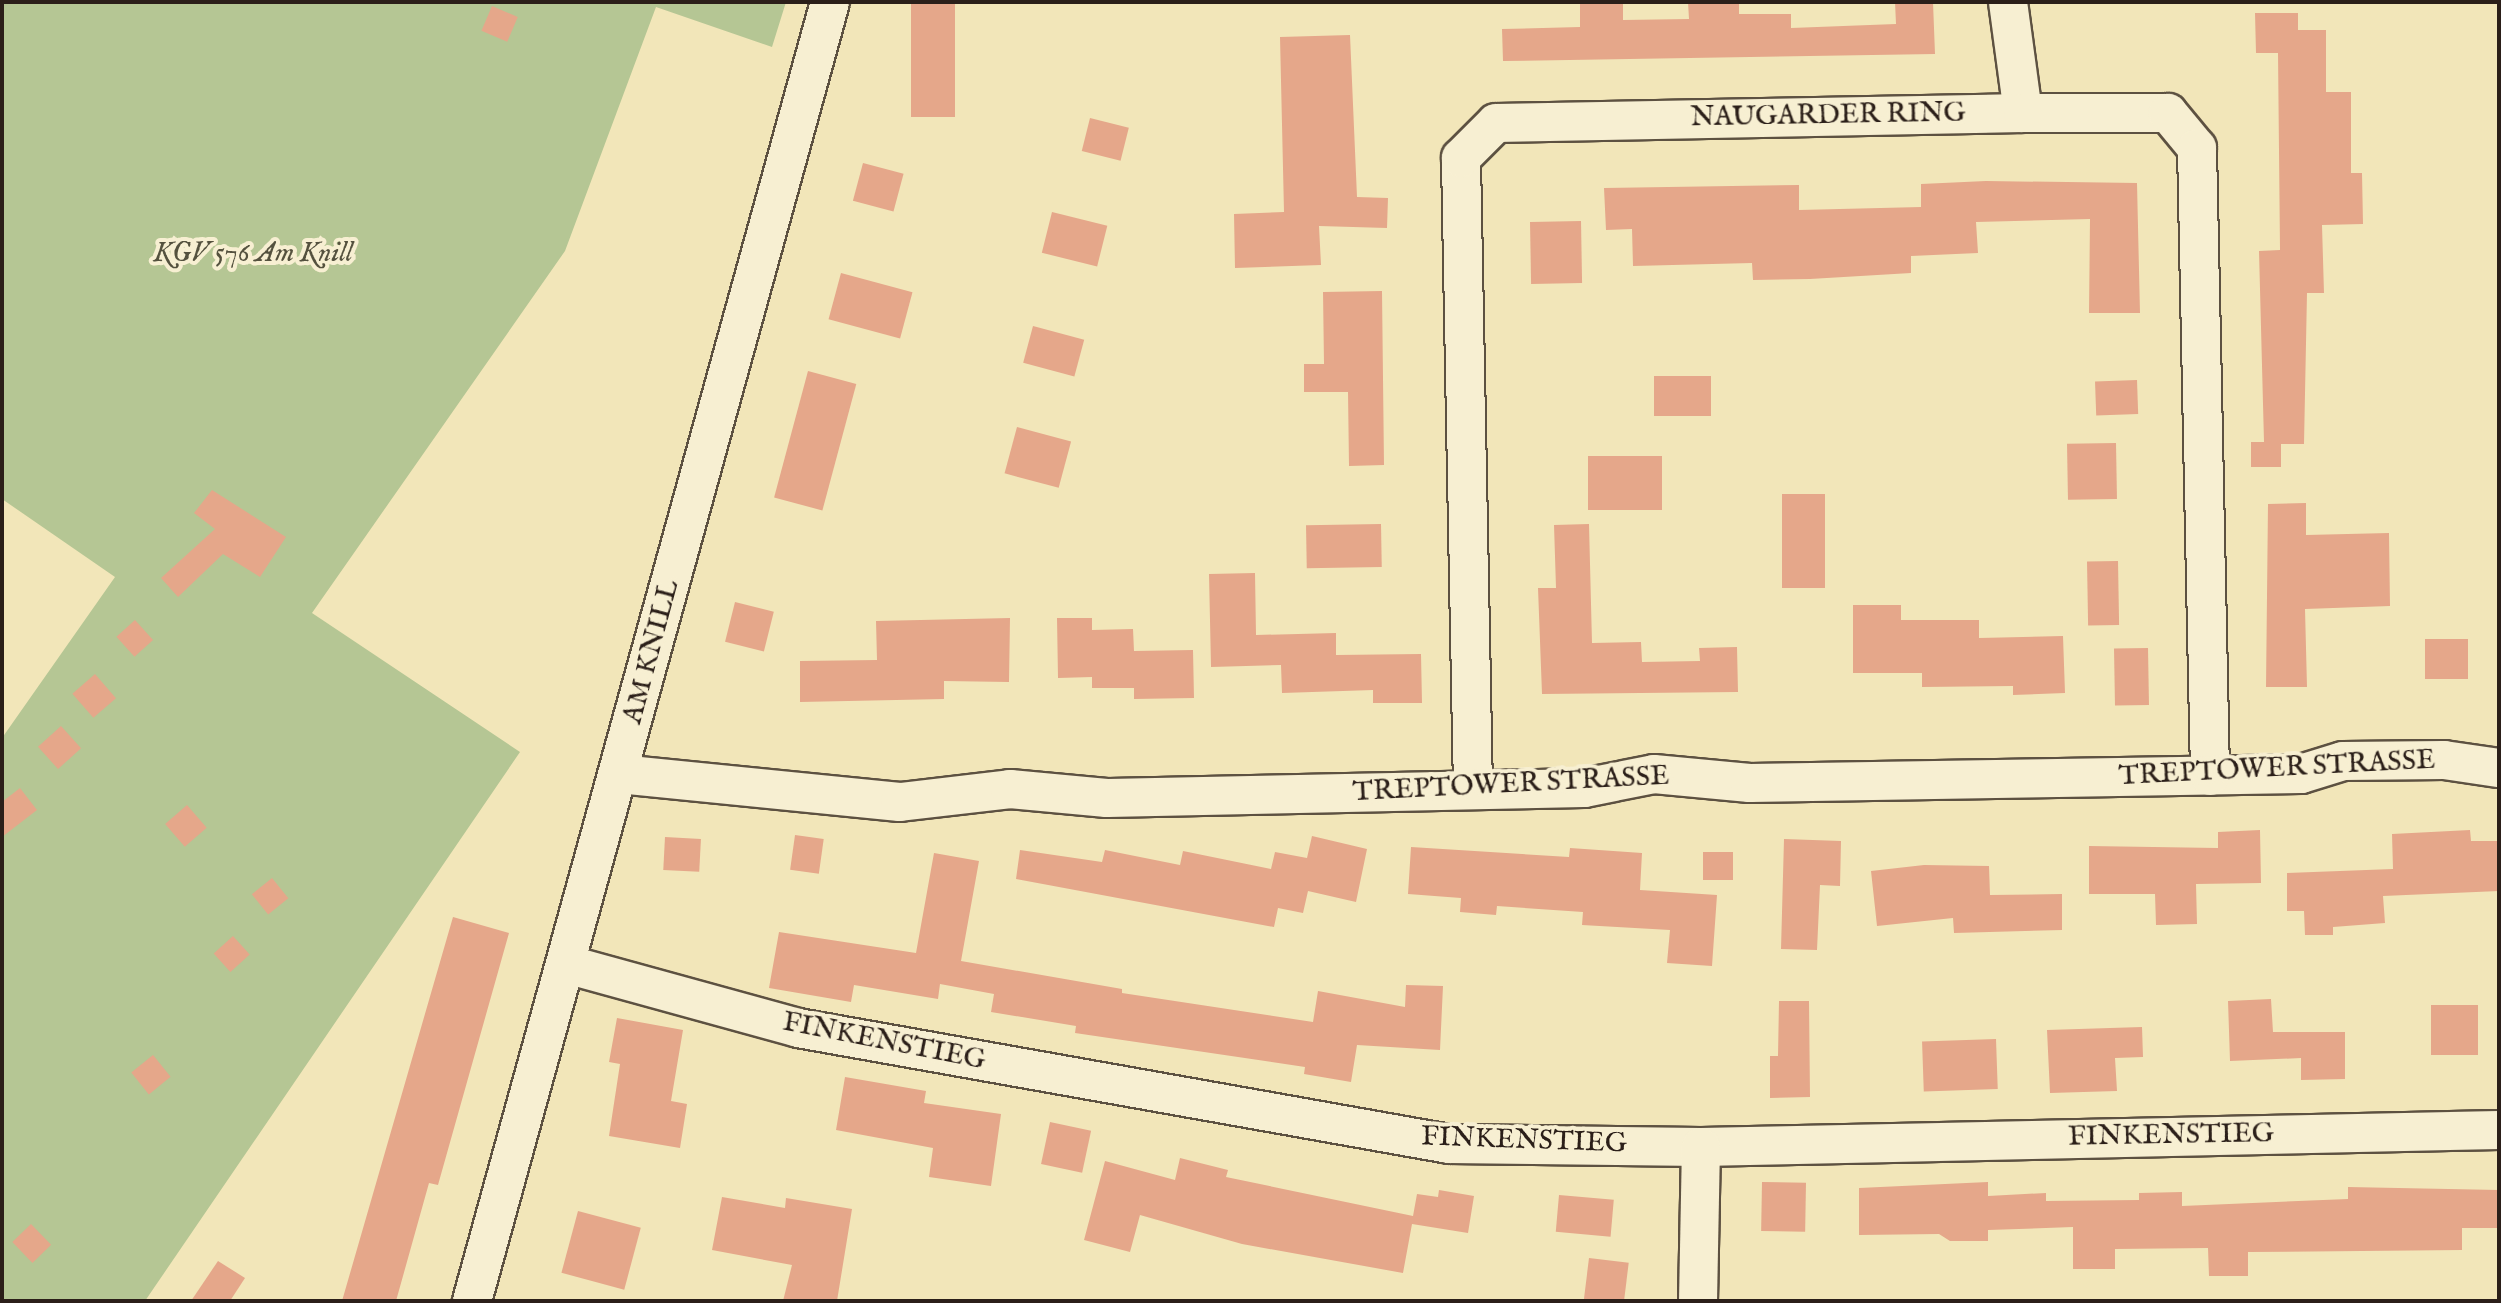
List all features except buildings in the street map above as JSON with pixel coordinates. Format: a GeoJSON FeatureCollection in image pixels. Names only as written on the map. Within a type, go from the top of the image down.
{"type":"FeatureCollection","features":[{"type":"Feature","properties":{"kind":"street","name":"AM KNILL"},"geometry":{"type":"LineString","coordinates":[[472,1301],[830,2]]}},
{"type":"Feature","properties":{"kind":"street"},"geometry":{"type":"LineString","coordinates":[[2008,2],[2023,113]]}},
{"type":"Feature","properties":{"kind":"street","name":"NAUGARDER RING"},"geometry":{"type":"LineString","coordinates":[[1473,790],[1461,158],[1496,123],[2168,113],[2197,148],[2210,776]]}},
{"type":"Feature","properties":{"kind":"street","name":"TREPTOWER STRASSE"},"geometry":{"type":"LineString","coordinates":[[619,774],[900,802],[1010,789],[1107,798],[1584,788],[1654,774],[1750,783],[2301,774],[2343,761],[2444,760],[2499,768]]}},
{"type":"Feature","properties":{"kind":"street","name":"FINKENSTIEG"},"geometry":{"type":"LineString","coordinates":[[566,964],[798,1028],[1449,1144],[1701,1147],[2499,1130]]}},
{"type":"Feature","properties":{"kind":"street"},"geometry":{"type":"LineString","coordinates":[[1698,1301],[1701,1147]]}},
{"type":"Feature","properties":{"kind":"green space","name":"KGV 576 Am Knill"},"geometry":{"type":"Polygon","coordinates":[[[2,2],[786,2],[772,47],[656,7],[565,251],[312,613],[520,752],[145,1301],[2,1301],[2,738],[115,577],[2,499],[2,2]]]}}]}
